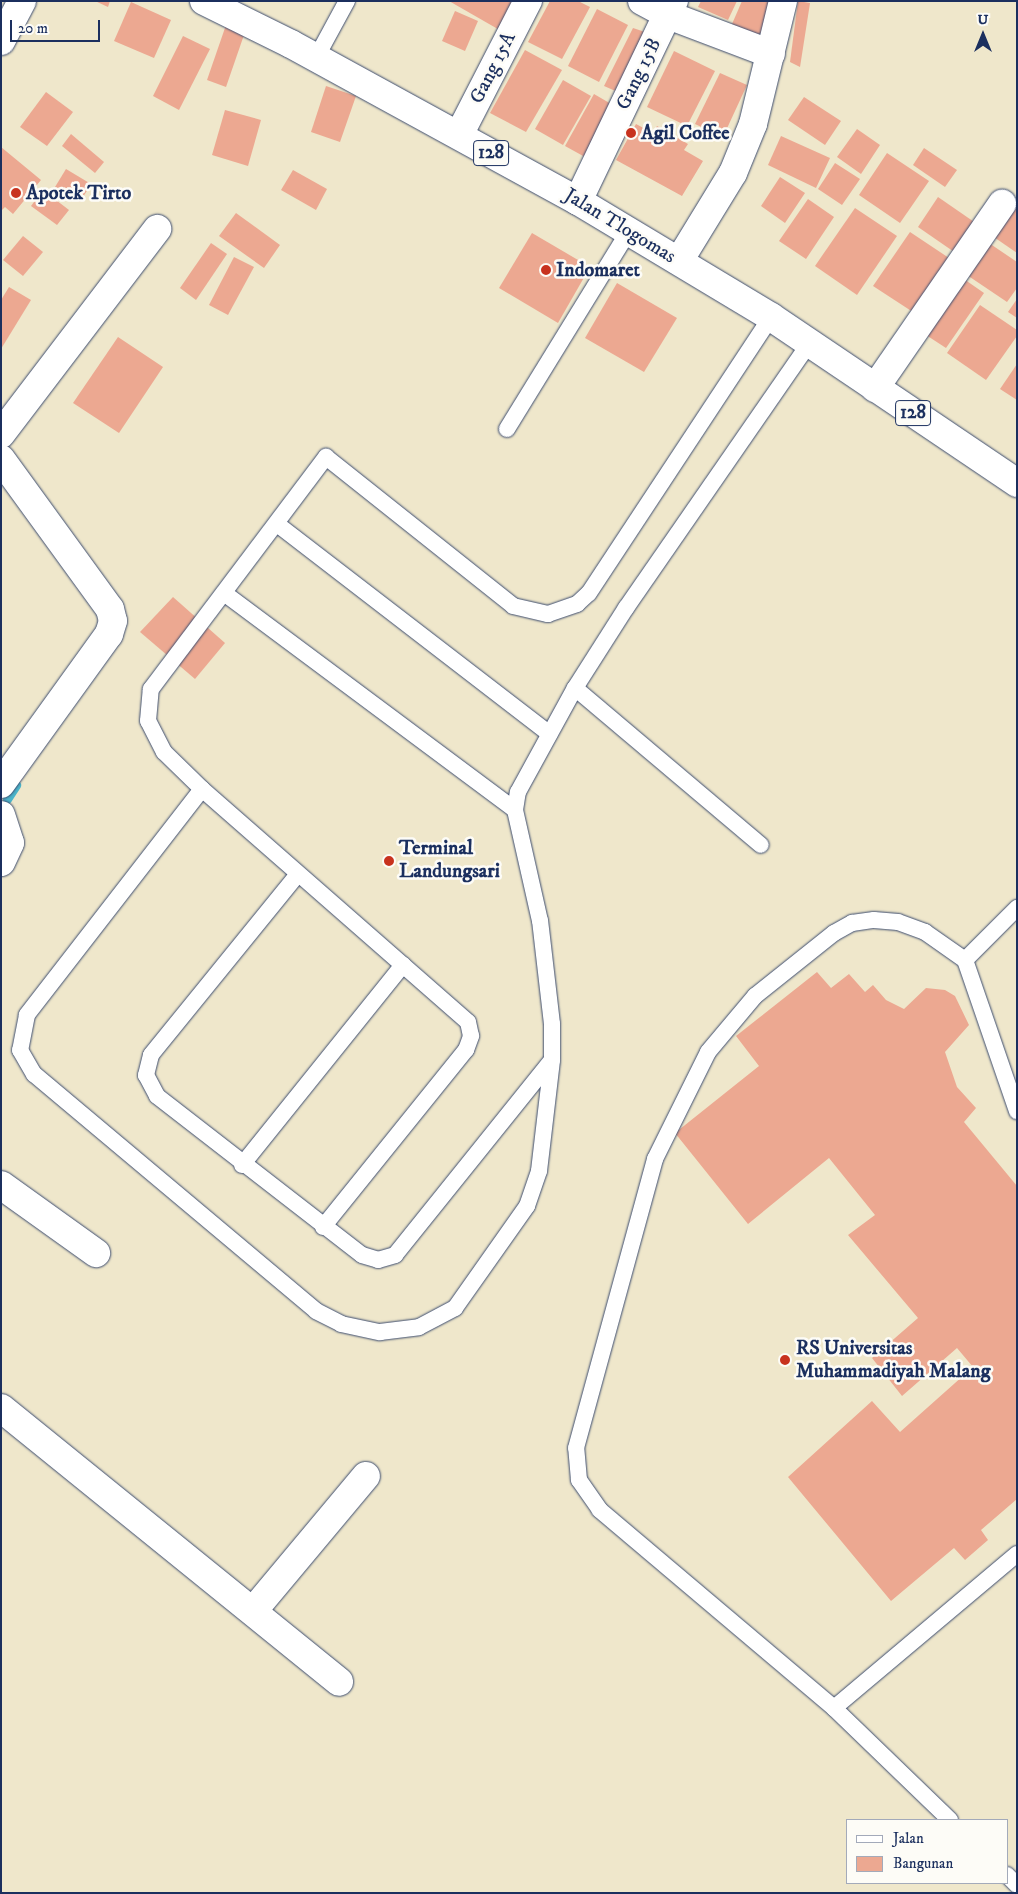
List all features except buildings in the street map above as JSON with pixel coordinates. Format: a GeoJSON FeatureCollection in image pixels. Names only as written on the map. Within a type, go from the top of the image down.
{"type":"FeatureCollection","features":[{"type":"Feature","properties":{"kind":"street"},"geometry":{"type":"LineString","coordinates":[[1,41],[22,1]]}},
{"type":"Feature","properties":{"kind":"street","name":"Jalan Tlogomas"},"geometry":{"type":"LineString","coordinates":[[204,1],[316,58],[578,201],[771,317],[1017,483]]}},
{"type":"Feature","properties":{"kind":"street","name":"Gang 15A"},"geometry":{"type":"LineString","coordinates":[[459,135],[528,1]]}},
{"type":"Feature","properties":{"kind":"street"},"geometry":{"type":"LineString","coordinates":[[642,1],[671,8],[771,54]]}},
{"type":"Feature","properties":{"kind":"street"},"geometry":{"type":"LineString","coordinates":[[679,262],[733,173],[753,124],[783,1]]}},
{"type":"Feature","properties":{"kind":"street","name":"Gang 15B"},"geometry":{"type":"LineString","coordinates":[[578,201],[671,8]]}},
{"type":"Feature","properties":{"kind":"street"},"geometry":{"type":"LineString","coordinates":[[876,388],[1002,204]]}},
{"type":"Feature","properties":{"kind":"street"},"geometry":{"type":"LineString","coordinates":[[4,430],[157,229]]}},
{"type":"Feature","properties":{"kind":"street"},"geometry":{"type":"LineString","coordinates":[[1,459],[110,608],[113,622],[109,634],[1,784]]}},
{"type":"Feature","properties":{"kind":"street"},"geometry":{"type":"LineString","coordinates":[[1,815],[10,843],[1,862]]}},
{"type":"Feature","properties":{"kind":"street"},"geometry":{"type":"LineString","coordinates":[[1,1185],[96,1252]]}},
{"type":"Feature","properties":{"kind":"street"},"geometry":{"type":"LineString","coordinates":[[1,1408],[339,1682]]}},
{"type":"Feature","properties":{"kind":"street"},"geometry":{"type":"LineString","coordinates":[[253,1611],[366,1476]]}},
{"type":"Feature","properties":{"kind":"lane"},"geometry":{"type":"LineString","coordinates":[[316,58],[347,1]]}},
{"type":"Feature","properties":{"kind":"lane"},"geometry":{"type":"LineString","coordinates":[[507,429],[628,232]]}},
{"type":"Feature","properties":{"kind":"lane"},"geometry":{"type":"LineString","coordinates":[[324,1227],[466,1050],[471,1036],[468,1022],[202,789],[164,752],[148,721],[151,690],[326,457],[513,606],[548,614],[563,611],[589,593],[771,317]]}},
{"type":"Feature","properties":{"kind":"lane"},"geometry":{"type":"LineString","coordinates":[[202,789],[27,1015],[20,1050],[34,1074],[316,1311],[341,1324],[380,1332],[419,1328],[455,1308],[527,1206],[539,1171],[552,1060],[552,1024],[540,921],[515,810],[518,792],[575,688],[626,608],[809,344]]}},
{"type":"Feature","properties":{"kind":"lane"},"geometry":{"type":"LineString","coordinates":[[277,524],[550,734]]}},
{"type":"Feature","properties":{"kind":"lane"},"geometry":{"type":"LineString","coordinates":[[224,593],[515,810]]}},
{"type":"Feature","properties":{"kind":"lane"},"geometry":{"type":"LineString","coordinates":[[575,688],[761,845]]}},
{"type":"Feature","properties":{"kind":"lane"},"geometry":{"type":"LineString","coordinates":[[298,874],[151,1055],[147,1066],[149,1086],[157,1096],[242,1165],[362,1256],[378,1260],[395,1256],[552,1060]]}},
{"type":"Feature","properties":{"kind":"lane"},"geometry":{"type":"LineString","coordinates":[[964,960],[1017,908]]}},
{"type":"Feature","properties":{"kind":"lane"},"geometry":{"type":"LineString","coordinates":[[949,1819],[834,1708],[600,1510],[579,1480],[576,1448],[655,1159],[708,1052],[755,996],[834,933],[852,923],[874,920],[898,922],[926,932],[964,960],[1011,1078],[1017,1111]]}},
{"type":"Feature","properties":{"kind":"lane"},"geometry":{"type":"LineString","coordinates":[[242,1165],[403,964]]}},
{"type":"Feature","properties":{"kind":"lane"},"geometry":{"type":"LineString","coordinates":[[834,1708],[1017,1554]]}},
{"type":"Feature","properties":{"kind":"lane"},"geometry":{"type":"LineString","coordinates":[[1008,1876],[1017,1885]]}},
{"type":"Feature","properties":{"kind":"waterway"},"geometry":{"type":"LineString","coordinates":[[7,799],[16,785]]}},
{"type":"Feature","properties":{"kind":"place","name":"Agil Coffee"},"geometry":{"type":"Point","coordinates":[631,133]}},
{"type":"Feature","properties":{"kind":"place","name":"Apotek Tirto"},"geometry":{"type":"Point","coordinates":[16,193]}},
{"type":"Feature","properties":{"kind":"place","name":"Indomaret"},"geometry":{"type":"Point","coordinates":[546,270]}},
{"type":"Feature","properties":{"kind":"place","name":"Terminal Landungsari"},"geometry":{"type":"Point","coordinates":[389,861]}},
{"type":"Feature","properties":{"kind":"place","name":"RS Universitas Muhammadiyah Malang"},"geometry":{"type":"Point","coordinates":[785,1360]}}]}
